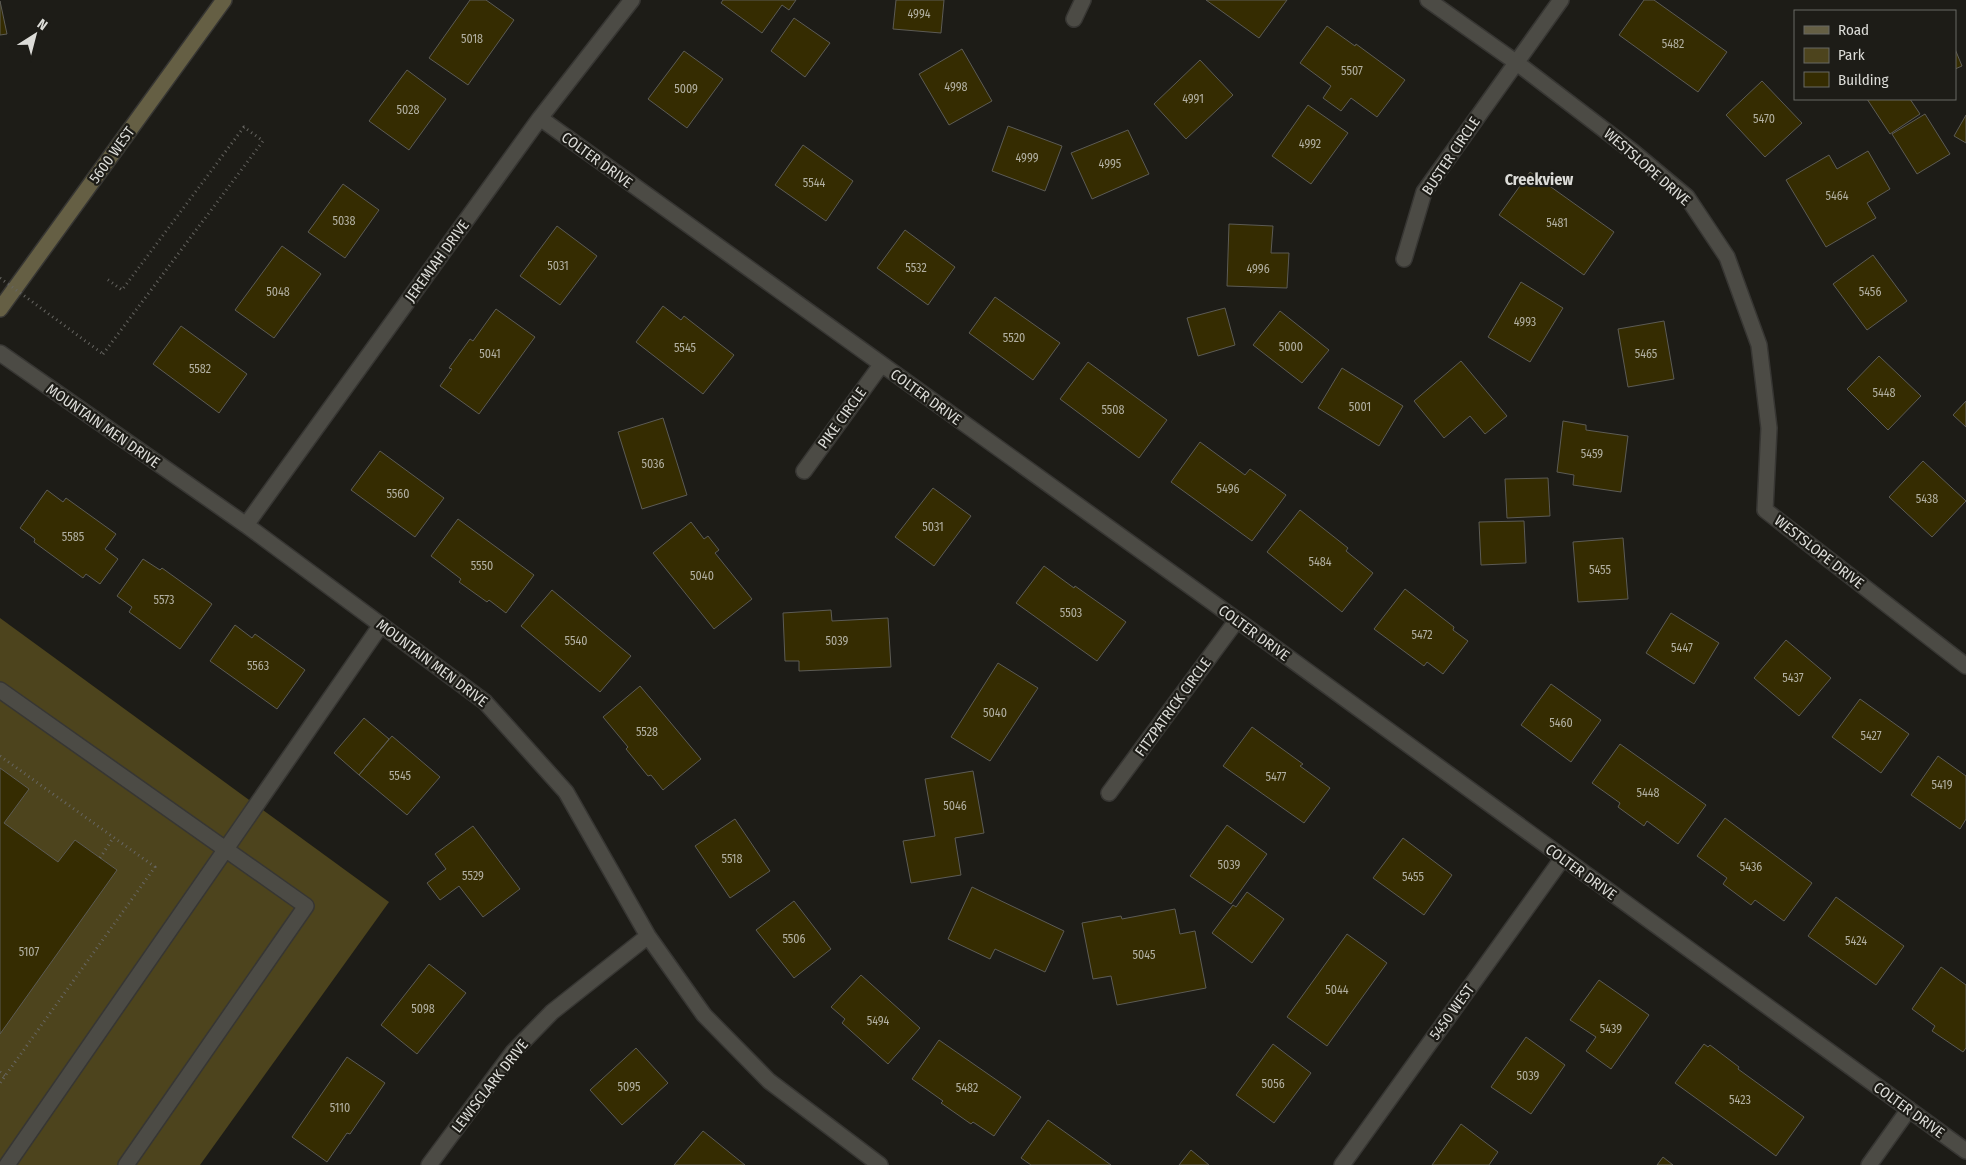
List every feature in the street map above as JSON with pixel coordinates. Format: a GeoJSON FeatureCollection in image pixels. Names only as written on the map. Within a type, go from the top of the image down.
{"type":"FeatureCollection","features":[{"type":"Feature","properties":{"kind":"main road","name":"5600 WEST"},"geometry":{"type":"LineString","coordinates":[[0,309],[224,0]]}},
{"type":"Feature","properties":{"kind":"street","name":"JEREMIAH DRIVE"},"geometry":{"type":"LineString","coordinates":[[246,525],[540,118],[632,0]]}},
{"type":"Feature","properties":{"kind":"street"},"geometry":{"type":"LineString","coordinates":[[1074,19],[1084,0]]}},
{"type":"Feature","properties":{"kind":"street","name":"WESTSLOPE DRIVE"},"geometry":{"type":"LineString","coordinates":[[1428,0],[1517,63],[1632,151],[1687,198],[1728,258],[1759,345],[1769,428],[1765,510],[1966,666]]}},
{"type":"Feature","properties":{"kind":"street","name":"BUSTER CIRCLE"},"geometry":{"type":"LineString","coordinates":[[1404,259],[1424,192],[1562,0]]}},
{"type":"Feature","properties":{"kind":"street","name":"COLTER DRIVE"},"geometry":{"type":"LineString","coordinates":[[540,118],[1236,620],[1562,859],[1966,1151]]}},
{"type":"Feature","properties":{"kind":"street","name":"MOUNTAIN MEN DRIVE"},"geometry":{"type":"LineString","coordinates":[[0,354],[246,525],[485,702],[566,792],[648,936],[704,1015],[768,1081],[880,1165]]}},
{"type":"Feature","properties":{"kind":"street","name":"PIKE CIRCLE"},"geometry":{"type":"LineString","coordinates":[[804,471],[881,364]]}},
{"type":"Feature","properties":{"kind":"street","name":"FITZPATRICK CIRCLE"},"geometry":{"type":"LineString","coordinates":[[1109,794],[1236,620]]}},
{"type":"Feature","properties":{"kind":"street"},"geometry":{"type":"LineString","coordinates":[[7,1165],[381,625]]}},
{"type":"Feature","properties":{"kind":"street"},"geometry":{"type":"LineString","coordinates":[[0,690],[306,906],[126,1165]]}},
{"type":"Feature","properties":{"kind":"street","name":"5450 WEST"},"geometry":{"type":"LineString","coordinates":[[1342,1165],[1562,859]]}},
{"type":"Feature","properties":{"kind":"street","name":"LEWISCLARK DRIVE"},"geometry":{"type":"LineString","coordinates":[[429,1165],[513,1052],[552,1012],[648,936]]}},
{"type":"Feature","properties":{"kind":"street"},"geometry":{"type":"LineString","coordinates":[[1869,1165],[1909,1109]]}},
{"type":"Feature","properties":{"kind":"path"},"geometry":{"type":"LineString","coordinates":[[0,278],[103,354],[263,141],[244,127],[122,290],[107,279]]}},
{"type":"Feature","properties":{"kind":"path"},"geometry":{"type":"LineString","coordinates":[[0,756],[155,867],[0,1083]]}},
{"type":"Feature","properties":{"kind":"path"},"geometry":{"type":"LineString","coordinates":[[100,858],[113,838]]}},
{"type":"Feature","properties":{"kind":"path"},"geometry":{"type":"LineString","coordinates":[[0,1072],[5,1076]]}},
{"type":"Feature","properties":{"kind":"green space"},"geometry":{"type":"Polygon","coordinates":[[[0,618],[389,902],[200,1165],[0,1165],[0,618]]]}},
{"type":"Feature","properties":{"kind":"building"},"geometry":{"type":"Polygon","coordinates":[[[470,0],[486,0],[514,20],[468,85],[429,58],[470,0]]]}},
{"type":"Feature","properties":{"kind":"building"},"geometry":{"type":"Polygon","coordinates":[[[723,0],[796,0],[789,10],[782,5],[762,33],[721,3],[723,0]]]}},
{"type":"Feature","properties":{"kind":"building"},"geometry":{"type":"Polygon","coordinates":[[[896,0],[944,0],[941,33],[893,29],[896,0]]]}},
{"type":"Feature","properties":{"kind":"building"},"geometry":{"type":"Polygon","coordinates":[[[1206,0],[1287,0],[1259,38],[1206,0]]]}},
{"type":"Feature","properties":{"kind":"building"},"geometry":{"type":"Polygon","coordinates":[[[1644,0],[1654,0],[1727,52],[1698,92],[1619,35],[1644,0]]]}},
{"type":"Feature","properties":{"kind":"building"},"geometry":{"type":"Polygon","coordinates":[[[0,1],[7,34],[0,35],[0,1]]]}},
{"type":"Feature","properties":{"kind":"building"},"geometry":{"type":"Polygon","coordinates":[[[794,18],[830,43],[805,77],[771,51],[794,18]]]}},
{"type":"Feature","properties":{"kind":"building"},"geometry":{"type":"Polygon","coordinates":[[[1327,26],[1355,46],[1356,44],[1405,80],[1377,117],[1351,98],[1341,111],[1323,98],[1331,86],[1300,63],[1327,26]]]}},
{"type":"Feature","properties":{"kind":"building"},"geometry":{"type":"Polygon","coordinates":[[[962,49],[992,101],[949,125],[919,74],[962,49]]]}},
{"type":"Feature","properties":{"kind":"building"},"geometry":{"type":"Polygon","coordinates":[[[684,51],[723,79],[687,128],[648,99],[684,51]]]}},
{"type":"Feature","properties":{"kind":"building"},"geometry":{"type":"Polygon","coordinates":[[[1956,51],[1962,66],[1956,69],[1956,51]]]}},
{"type":"Feature","properties":{"kind":"building"},"geometry":{"type":"Polygon","coordinates":[[[1200,60],[1233,95],[1186,139],[1154,104],[1200,60]]]}},
{"type":"Feature","properties":{"kind":"building"},"geometry":{"type":"Polygon","coordinates":[[[407,70],[446,99],[409,150],[369,121],[407,70]]]}},
{"type":"Feature","properties":{"kind":"building"},"geometry":{"type":"Polygon","coordinates":[[[1762,81],[1802,123],[1765,157],[1726,115],[1762,81]]]}},
{"type":"Feature","properties":{"kind":"building"},"geometry":{"type":"Polygon","coordinates":[[[1868,100],[1911,100],[1920,114],[1890,134],[1868,100]]]}},
{"type":"Feature","properties":{"kind":"building"},"geometry":{"type":"Polygon","coordinates":[[[1308,105],[1348,133],[1311,184],[1272,156],[1308,105]]]}},
{"type":"Feature","properties":{"kind":"building"},"geometry":{"type":"Polygon","coordinates":[[[1925,114],[1950,154],[1917,174],[1892,134],[1925,114]]]}},
{"type":"Feature","properties":{"kind":"building"},"geometry":{"type":"Polygon","coordinates":[[[1966,115],[1966,143],[1954,136],[1966,115]]]}},
{"type":"Feature","properties":{"kind":"building"},"geometry":{"type":"Polygon","coordinates":[[[1008,126],[1062,146],[1045,191],[992,171],[1008,126]]]}},
{"type":"Feature","properties":{"kind":"building"},"geometry":{"type":"Polygon","coordinates":[[[1128,130],[1149,174],[1092,199],[1071,153],[1128,130]]]}},
{"type":"Feature","properties":{"kind":"building"},"geometry":{"type":"Polygon","coordinates":[[[803,145],[853,181],[826,221],[775,185],[803,145]]]}},
{"type":"Feature","properties":{"kind":"building"},"geometry":{"type":"Polygon","coordinates":[[[1868,151],[1890,189],[1867,203],[1876,218],[1826,247],[1786,180],[1829,155],[1837,169],[1868,151]]]}},
{"type":"Feature","properties":{"kind":"building"},"geometry":{"type":"Polygon","coordinates":[[[1530,172],[1614,232],[1584,275],[1499,215],[1530,172]]]}},
{"type":"Feature","properties":{"kind":"building"},"geometry":{"type":"Polygon","coordinates":[[[343,184],[379,210],[345,258],[308,232],[343,184]]]}},
{"type":"Feature","properties":{"kind":"building"},"geometry":{"type":"Polygon","coordinates":[[[1229,224],[1273,226],[1271,253],[1289,253],[1287,288],[1227,286],[1229,224]]]}},
{"type":"Feature","properties":{"kind":"building"},"geometry":{"type":"Polygon","coordinates":[[[557,226],[597,256],[560,305],[520,276],[557,226]]]}},
{"type":"Feature","properties":{"kind":"building"},"geometry":{"type":"Polygon","coordinates":[[[905,230],[955,267],[928,305],[877,268],[905,230]]]}},
{"type":"Feature","properties":{"kind":"building"},"geometry":{"type":"Polygon","coordinates":[[[282,246],[321,274],[274,338],[235,310],[282,246]]]}},
{"type":"Feature","properties":{"kind":"building"},"geometry":{"type":"Polygon","coordinates":[[[1873,255],[1907,301],[1867,330],[1833,284],[1873,255]]]}},
{"type":"Feature","properties":{"kind":"building"},"geometry":{"type":"Polygon","coordinates":[[[1521,282],[1563,308],[1530,362],[1488,337],[1521,282]]]}},
{"type":"Feature","properties":{"kind":"building"},"geometry":{"type":"Polygon","coordinates":[[[995,297],[1060,343],[1033,380],[969,333],[995,297]]]}},
{"type":"Feature","properties":{"kind":"building"},"geometry":{"type":"Polygon","coordinates":[[[663,306],[681,320],[684,316],[734,355],[703,394],[636,342],[663,306]]]}},
{"type":"Feature","properties":{"kind":"building"},"geometry":{"type":"Polygon","coordinates":[[[1225,308],[1235,345],[1198,356],[1187,318],[1225,308]]]}},
{"type":"Feature","properties":{"kind":"building"},"geometry":{"type":"Polygon","coordinates":[[[496,309],[535,337],[479,414],[440,386],[452,369],[449,368],[470,339],[473,341],[496,309]]]}},
{"type":"Feature","properties":{"kind":"building"},"geometry":{"type":"Polygon","coordinates":[[[1280,311],[1329,350],[1302,383],[1253,345],[1280,311]]]}},
{"type":"Feature","properties":{"kind":"building"},"geometry":{"type":"Polygon","coordinates":[[[1664,321],[1674,379],[1628,387],[1618,329],[1664,321]]]}},
{"type":"Feature","properties":{"kind":"building"},"geometry":{"type":"Polygon","coordinates":[[[181,326],[247,374],[219,413],[153,364],[181,326]]]}},
{"type":"Feature","properties":{"kind":"building"},"geometry":{"type":"Polygon","coordinates":[[[1879,356],[1921,396],[1888,430],[1847,389],[1879,356]]]}},
{"type":"Feature","properties":{"kind":"building"},"geometry":{"type":"Polygon","coordinates":[[[1461,361],[1507,416],[1485,434],[1470,416],[1444,438],[1414,401],[1461,361]]]}},
{"type":"Feature","properties":{"kind":"building"},"geometry":{"type":"Polygon","coordinates":[[[1088,362],[1167,420],[1139,458],[1060,399],[1088,362]]]}},
{"type":"Feature","properties":{"kind":"building"},"geometry":{"type":"Polygon","coordinates":[[[1342,368],[1403,406],[1379,446],[1318,408],[1342,368]]]}},
{"type":"Feature","properties":{"kind":"building"},"geometry":{"type":"Polygon","coordinates":[[[1966,401],[1966,427],[1953,415],[1966,401]]]}},
{"type":"Feature","properties":{"kind":"building"},"geometry":{"type":"Polygon","coordinates":[[[663,418],[687,495],[642,509],[618,432],[663,418]]]}},
{"type":"Feature","properties":{"kind":"building"},"geometry":{"type":"Polygon","coordinates":[[[1563,421],[1586,425],[1586,430],[1628,436],[1621,492],[1573,485],[1574,475],[1557,472],[1563,421]]]}},
{"type":"Feature","properties":{"kind":"building"},"geometry":{"type":"Polygon","coordinates":[[[1200,442],[1245,475],[1250,469],[1286,495],[1252,541],[1171,482],[1200,442]]]}},
{"type":"Feature","properties":{"kind":"building"},"geometry":{"type":"Polygon","coordinates":[[[380,451],[444,498],[415,537],[351,490],[380,451]]]}},
{"type":"Feature","properties":{"kind":"building"},"geometry":{"type":"Polygon","coordinates":[[[1923,461],[1966,501],[1932,537],[1889,497],[1923,461]]]}},
{"type":"Feature","properties":{"kind":"building"},"geometry":{"type":"Polygon","coordinates":[[[1548,478],[1550,516],[1507,518],[1505,479],[1548,478]]]}},
{"type":"Feature","properties":{"kind":"building"},"geometry":{"type":"Polygon","coordinates":[[[933,488],[971,516],[934,566],[895,537],[933,488]]]}},
{"type":"Feature","properties":{"kind":"building"},"geometry":{"type":"Polygon","coordinates":[[[47,490],[63,502],[66,498],[116,534],[105,549],[118,559],[100,584],[86,574],[83,578],[34,542],[35,539],[20,528],[47,490]]]}},
{"type":"Feature","properties":{"kind":"building"},"geometry":{"type":"Polygon","coordinates":[[[1300,510],[1348,548],[1346,551],[1373,573],[1342,612],[1267,552],[1300,510]]]}},
{"type":"Feature","properties":{"kind":"building"},"geometry":{"type":"Polygon","coordinates":[[[458,519],[534,575],[506,613],[459,582],[461,579],[431,556],[458,519]]]}},
{"type":"Feature","properties":{"kind":"building"},"geometry":{"type":"Polygon","coordinates":[[[1524,521],[1526,563],[1481,565],[1479,522],[1524,521]]]}},
{"type":"Feature","properties":{"kind":"building"},"geometry":{"type":"Polygon","coordinates":[[[691,522],[704,539],[708,536],[719,550],[715,553],[752,599],[714,629],[653,553],[691,522]]]}},
{"type":"Feature","properties":{"kind":"building"},"geometry":{"type":"Polygon","coordinates":[[[1623,538],[1628,599],[1578,602],[1573,542],[1623,538]]]}},
{"type":"Feature","properties":{"kind":"building"},"geometry":{"type":"Polygon","coordinates":[[[143,559],[160,570],[162,568],[212,604],[180,649],[129,612],[132,607],[117,596],[143,559]]]}},
{"type":"Feature","properties":{"kind":"building"},"geometry":{"type":"Polygon","coordinates":[[[1044,566],[1126,622],[1097,661],[1016,603],[1044,566]]]}},
{"type":"Feature","properties":{"kind":"building"},"geometry":{"type":"Polygon","coordinates":[[[1405,589],[1454,627],[1453,630],[1468,641],[1443,674],[1427,662],[1424,666],[1374,629],[1405,589]]]}},
{"type":"Feature","properties":{"kind":"building"},"geometry":{"type":"Polygon","coordinates":[[[552,590],[631,656],[600,692],[521,626],[552,590]]]}},
{"type":"Feature","properties":{"kind":"building"},"geometry":{"type":"Polygon","coordinates":[[[831,610],[832,621],[888,618],[891,667],[799,671],[799,661],[785,661],[783,613],[831,610]]]}},
{"type":"Feature","properties":{"kind":"building"},"geometry":{"type":"Polygon","coordinates":[[[1671,613],[1719,643],[1694,684],[1646,653],[1671,613]]]}},
{"type":"Feature","properties":{"kind":"building"},"geometry":{"type":"Polygon","coordinates":[[[235,625],[252,638],[255,634],[305,670],[277,709],[210,661],[235,625]]]}},
{"type":"Feature","properties":{"kind":"building"},"geometry":{"type":"Polygon","coordinates":[[[1786,640],[1831,678],[1799,716],[1754,678],[1786,640]]]}},
{"type":"Feature","properties":{"kind":"building"},"geometry":{"type":"Polygon","coordinates":[[[998,663],[1038,688],[990,761],[951,737],[998,663]]]}},
{"type":"Feature","properties":{"kind":"building"},"geometry":{"type":"Polygon","coordinates":[[[1551,684],[1601,720],[1571,762],[1521,725],[1551,684]]]}},
{"type":"Feature","properties":{"kind":"building"},"geometry":{"type":"Polygon","coordinates":[[[640,686],[701,759],[663,790],[651,775],[648,776],[626,749],[628,747],[603,717],[640,686]]]}},
{"type":"Feature","properties":{"kind":"building"},"geometry":{"type":"Polygon","coordinates":[[[1860,699],[1909,734],[1881,773],[1832,737],[1860,699]]]}},
{"type":"Feature","properties":{"kind":"building"},"geometry":{"type":"Polygon","coordinates":[[[364,718],[389,739],[359,775],[334,753],[364,718]]]}},
{"type":"Feature","properties":{"kind":"building"},"geometry":{"type":"Polygon","coordinates":[[[1252,727],[1303,764],[1300,766],[1330,788],[1304,823],[1223,766],[1252,727]]]}},
{"type":"Feature","properties":{"kind":"building"},"geometry":{"type":"Polygon","coordinates":[[[392,736],[440,777],[407,815],[359,775],[392,736]]]}},
{"type":"Feature","properties":{"kind":"building"},"geometry":{"type":"Polygon","coordinates":[[[1620,744],[1706,805],[1678,844],[1647,821],[1644,826],[1618,807],[1620,803],[1592,783],[1620,744]]]}},
{"type":"Feature","properties":{"kind":"building"},"geometry":{"type":"Polygon","coordinates":[[[1938,756],[1966,776],[1966,819],[1960,829],[1911,795],[1938,756]]]}},
{"type":"Feature","properties":{"kind":"building"},"geometry":{"type":"Polygon","coordinates":[[[0,768],[29,789],[4,823],[58,862],[75,840],[117,870],[0,1034],[0,768]]]}},
{"type":"Feature","properties":{"kind":"building"},"geometry":{"type":"Polygon","coordinates":[[[973,771],[984,833],[955,838],[961,875],[911,883],[903,841],[935,836],[925,779],[973,771]]]}},
{"type":"Feature","properties":{"kind":"building"},"geometry":{"type":"Polygon","coordinates":[[[1725,818],[1812,883],[1784,921],[1755,900],[1751,905],[1723,884],[1727,878],[1697,856],[1725,818]]]}},
{"type":"Feature","properties":{"kind":"building"},"geometry":{"type":"Polygon","coordinates":[[[735,819],[770,871],[730,898],[695,846],[735,819]]]}},
{"type":"Feature","properties":{"kind":"building"},"geometry":{"type":"Polygon","coordinates":[[[1227,825],[1267,854],[1231,904],[1190,876],[1227,825]]]}},
{"type":"Feature","properties":{"kind":"building"},"geometry":{"type":"Polygon","coordinates":[[[473,826],[520,889],[483,917],[459,886],[440,900],[427,883],[446,869],[435,854],[473,826]]]}},
{"type":"Feature","properties":{"kind":"building"},"geometry":{"type":"Polygon","coordinates":[[[1403,838],[1452,875],[1424,915],[1373,878],[1403,838]]]}},
{"type":"Feature","properties":{"kind":"building"},"geometry":{"type":"Polygon","coordinates":[[[972,887],[1064,931],[1045,972],[995,949],[990,959],[948,939],[972,887]]]}},
{"type":"Feature","properties":{"kind":"building"},"geometry":{"type":"Polygon","coordinates":[[[1247,892],[1284,919],[1252,963],[1212,933],[1233,905],[1236,907],[1247,892]]]}},
{"type":"Feature","properties":{"kind":"building"},"geometry":{"type":"Polygon","coordinates":[[[1836,897],[1904,946],[1876,985],[1808,936],[1836,897]]]}},
{"type":"Feature","properties":{"kind":"building"},"geometry":{"type":"Polygon","coordinates":[[[794,901],[831,949],[794,978],[756,930],[794,901]]]}},
{"type":"Feature","properties":{"kind":"building"},"geometry":{"type":"Polygon","coordinates":[[[1175,909],[1180,934],[1195,931],[1206,988],[1117,1005],[1111,976],[1093,979],[1082,923],[1121,916],[1122,919],[1175,909]]]}},
{"type":"Feature","properties":{"kind":"building"},"geometry":{"type":"Polygon","coordinates":[[[1347,934],[1387,963],[1327,1046],[1287,1017],[1347,934]]]}},
{"type":"Feature","properties":{"kind":"building"},"geometry":{"type":"Polygon","coordinates":[[[429,964],[466,993],[417,1054],[381,1025],[429,964]]]}},
{"type":"Feature","properties":{"kind":"building"},"geometry":{"type":"Polygon","coordinates":[[[1941,967],[1966,985],[1966,1048],[1963,1052],[1932,1031],[1935,1026],[1912,1009],[1941,967]]]}},
{"type":"Feature","properties":{"kind":"building"},"geometry":{"type":"Polygon","coordinates":[[[861,975],[920,1028],[888,1064],[842,1023],[845,1019],[831,1007],[861,975]]]}},
{"type":"Feature","properties":{"kind":"building"},"geometry":{"type":"Polygon","coordinates":[[[1599,980],[1649,1015],[1611,1069],[1586,1051],[1596,1037],[1570,1020],[1599,980]]]}},
{"type":"Feature","properties":{"kind":"building"},"geometry":{"type":"Polygon","coordinates":[[[1526,1037],[1565,1065],[1531,1114],[1491,1087],[1526,1037]]]}},
{"type":"Feature","properties":{"kind":"building"},"geometry":{"type":"Polygon","coordinates":[[[939,1040],[1021,1097],[994,1136],[973,1122],[971,1124],[912,1079],[939,1040]]]}},
{"type":"Feature","properties":{"kind":"building"},"geometry":{"type":"Polygon","coordinates":[[[1273,1044],[1311,1073],[1274,1123],[1236,1095],[1273,1044]]]}},
{"type":"Feature","properties":{"kind":"building"},"geometry":{"type":"Polygon","coordinates":[[[1704,1044],[1708,1047],[1710,1045],[1739,1067],[1738,1069],[1804,1117],[1776,1156],[1675,1083],[1704,1044]]]}},
{"type":"Feature","properties":{"kind":"building"},"geometry":{"type":"Polygon","coordinates":[[[636,1048],[668,1083],[622,1125],[590,1090],[636,1048]]]}},
{"type":"Feature","properties":{"kind":"building"},"geometry":{"type":"Polygon","coordinates":[[[347,1057],[385,1083],[350,1134],[347,1133],[327,1162],[292,1137],[347,1057]]]}},
{"type":"Feature","properties":{"kind":"building"},"geometry":{"type":"Polygon","coordinates":[[[1048,1120],[1111,1165],[1031,1165],[1021,1158],[1048,1120]]]}},
{"type":"Feature","properties":{"kind":"building"},"geometry":{"type":"Polygon","coordinates":[[[1461,1124],[1498,1152],[1489,1165],[1432,1165],[1461,1124]]]}},
{"type":"Feature","properties":{"kind":"building"},"geometry":{"type":"Polygon","coordinates":[[[703,1131],[745,1165],[674,1165],[703,1131]]]}},
{"type":"Feature","properties":{"kind":"building"},"geometry":{"type":"Polygon","coordinates":[[[1191,1150],[1209,1165],[1179,1165],[1191,1150]]]}},
{"type":"Feature","properties":{"kind":"building"},"geometry":{"type":"Polygon","coordinates":[[[1663,1157],[1673,1165],[1657,1165],[1663,1157]]]}},
{"type":"Feature","properties":{"kind":"district","name":"Creekview"},"geometry":{"type":"Point","coordinates":[1539,179]}}]}
